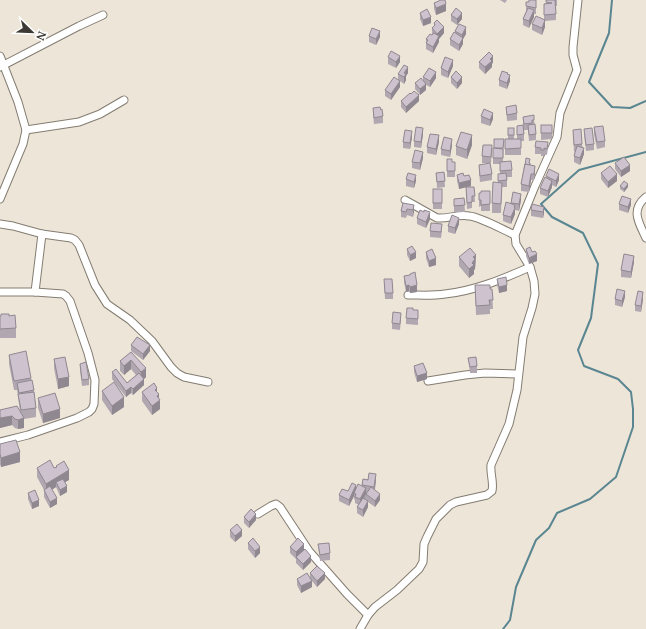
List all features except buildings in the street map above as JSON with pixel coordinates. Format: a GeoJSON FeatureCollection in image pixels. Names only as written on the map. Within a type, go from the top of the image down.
{"type":"FeatureCollection","features":[{"type":"Feature","properties":{"kind":"street"},"geometry":{"type":"LineString","coordinates":[[360,629],[368,615],[375,607],[397,590],[419,569],[423,562],[424,544],[436,519],[450,505],[456,502],[487,495],[492,491],[493,486],[490,471],[491,465],[509,424],[517,390],[523,337],[535,294],[534,281],[530,267],[516,244],[515,235],[557,137],[560,113],[577,70],[573,56],[573,47],[578,0]]}},
{"type":"Feature","properties":{"kind":"street"},"geometry":{"type":"LineString","coordinates":[[2,66],[103,15]]}},
{"type":"Feature","properties":{"kind":"street"},"geometry":{"type":"LineString","coordinates":[[0,56],[2,66],[18,102],[26,130],[23,144],[0,199]]}},
{"type":"Feature","properties":{"kind":"street"},"geometry":{"type":"LineString","coordinates":[[26,130],[78,122],[100,114],[124,100]]}},
{"type":"Feature","properties":{"kind":"street"},"geometry":{"type":"LineString","coordinates":[[646,197],[641,202],[637,215],[646,238]]}},
{"type":"Feature","properties":{"kind":"street"},"geometry":{"type":"LineString","coordinates":[[405,200],[437,218],[461,215],[469,216],[477,218],[515,235]]}},
{"type":"Feature","properties":{"kind":"street"},"geometry":{"type":"LineString","coordinates":[[0,224],[75,240],[79,246],[95,285],[107,304],[130,320],[152,342],[177,373],[184,377],[208,382]]}},
{"type":"Feature","properties":{"kind":"street"},"geometry":{"type":"LineString","coordinates":[[35,292],[42,234]]}},
{"type":"Feature","properties":{"kind":"street"},"geometry":{"type":"LineString","coordinates":[[408,295],[444,295],[459,292],[511,276],[530,267]]}},
{"type":"Feature","properties":{"kind":"street"},"geometry":{"type":"LineString","coordinates":[[0,292],[35,292],[63,294],[66,296],[70,301],[88,353],[95,380],[94,404],[89,412],[77,418],[28,435],[0,442]]}},
{"type":"Feature","properties":{"kind":"street"},"geometry":{"type":"LineString","coordinates":[[428,381],[465,375],[518,374]]}},
{"type":"Feature","properties":{"kind":"street"},"geometry":{"type":"LineString","coordinates":[[258,514],[276,504],[280,506],[309,551],[347,594],[368,615]]}},
{"type":"Feature","properties":{"kind":"waterway"},"geometry":{"type":"LineString","coordinates":[[612,0],[609,33],[589,82],[612,107],[630,108],[646,101]]}},
{"type":"Feature","properties":{"kind":"waterway"},"geometry":{"type":"LineString","coordinates":[[503,629],[510,620],[516,587],[536,540],[549,528],[557,513],[590,499],[616,477],[633,427],[631,392],[618,379],[584,366],[578,350],[591,318],[598,264],[583,233],[552,217],[541,204],[579,170],[646,152]]}}]}
